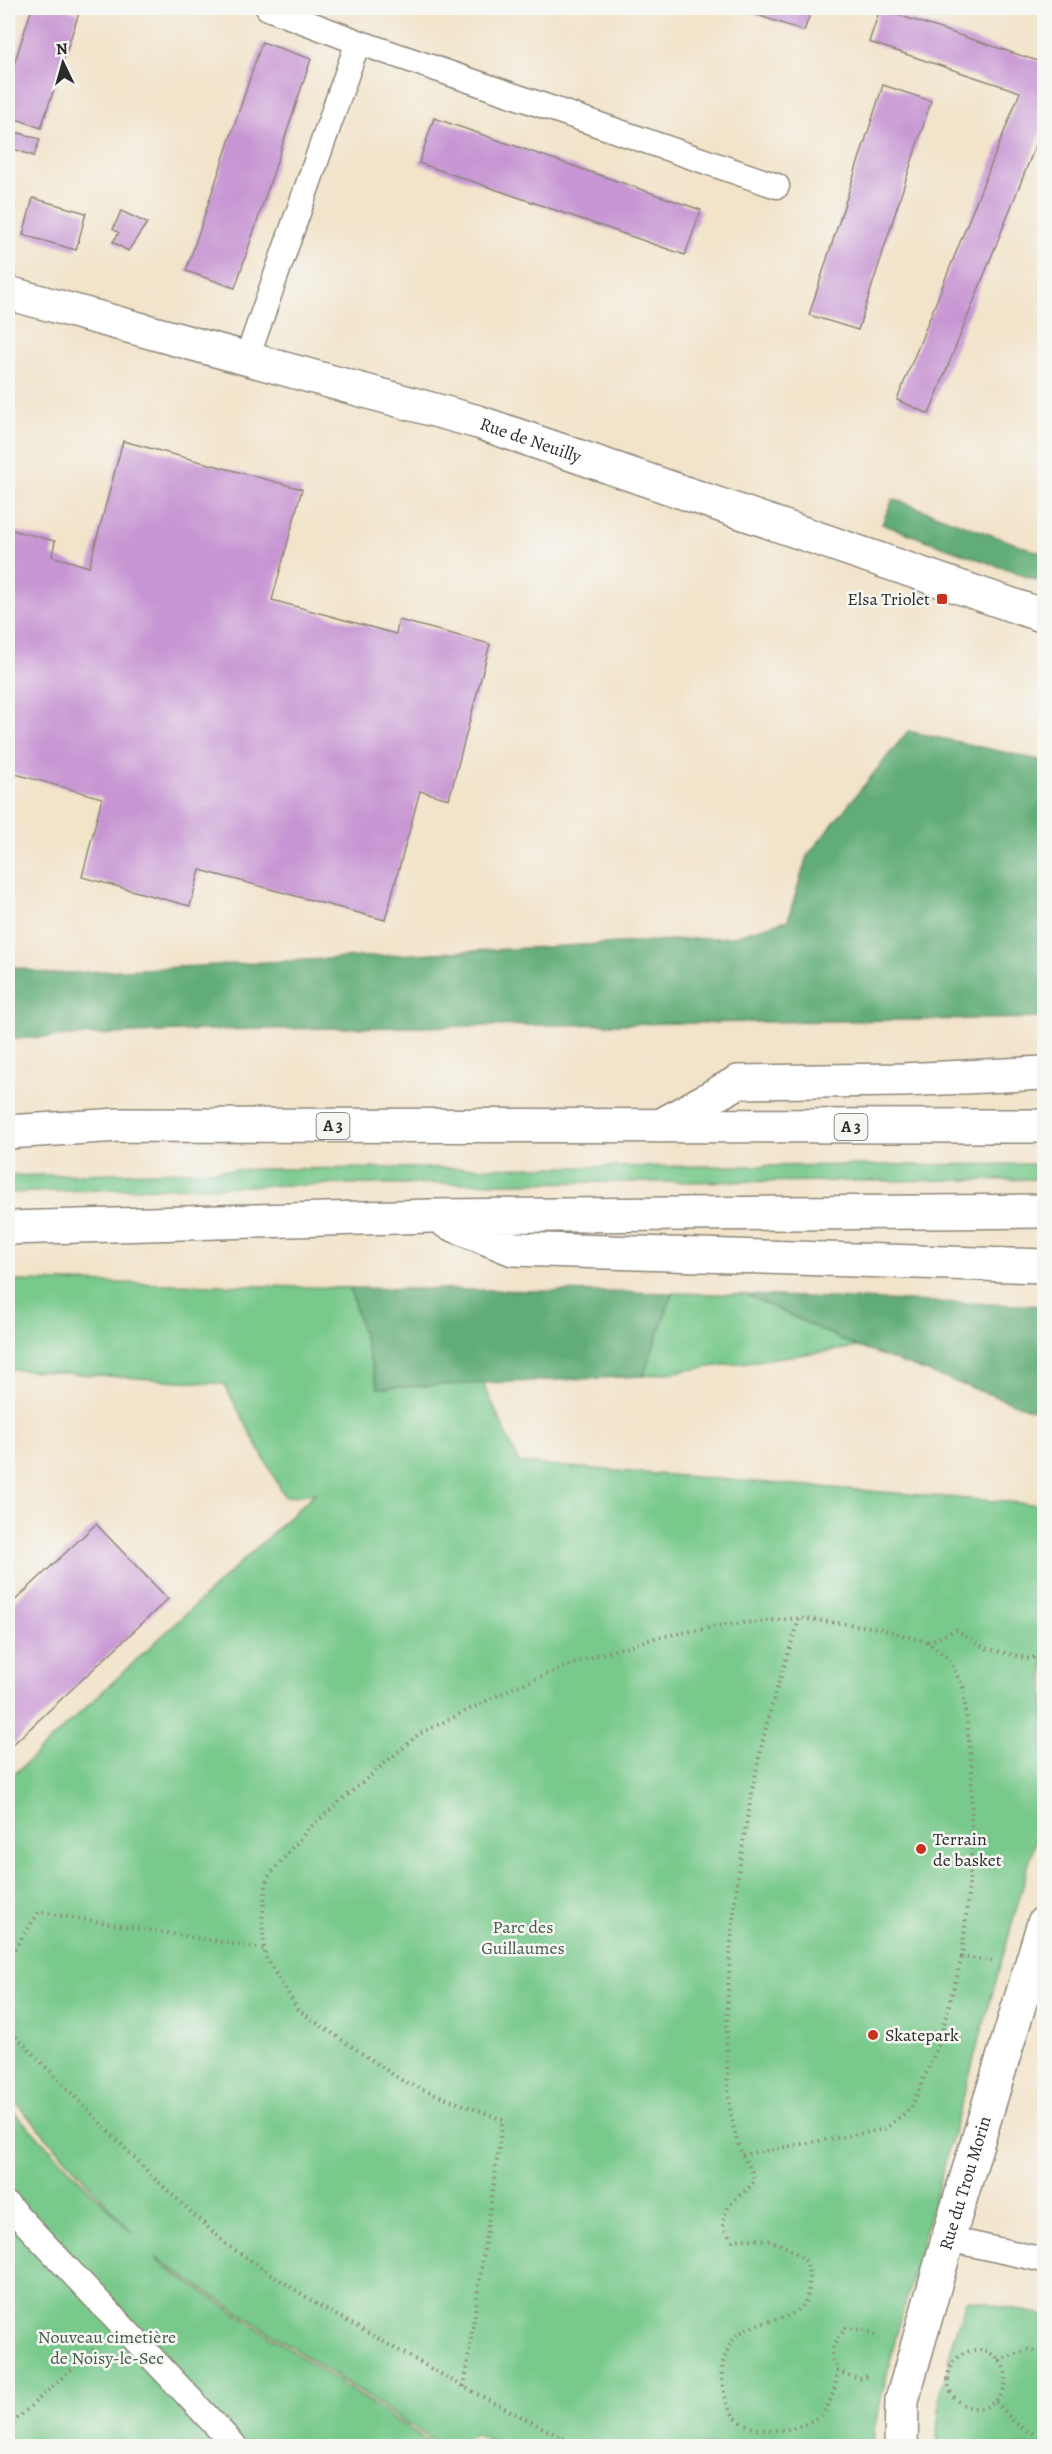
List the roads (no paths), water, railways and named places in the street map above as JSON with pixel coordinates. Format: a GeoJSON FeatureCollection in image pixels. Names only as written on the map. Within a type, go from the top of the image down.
{"type":"FeatureCollection","features":[{"type":"Feature","properties":{"kind":"main road","name":"Rue de Neuilly"},"geometry":{"type":"LineString","coordinates":[[8,293],[478,422],[1044,616]]}},
{"type":"Feature","properties":{"kind":"main road"},"geometry":{"type":"LineString","coordinates":[[658,1127],[738,1082],[903,1080],[1044,1073]]}},
{"type":"Feature","properties":{"kind":"main road","name":"A 3"},"geometry":{"type":"LineString","coordinates":[[8,1132],[119,1125],[1044,1126]]}},
{"type":"Feature","properties":{"kind":"main road"},"geometry":{"type":"LineString","coordinates":[[8,1228],[431,1216],[1044,1211]]}},
{"type":"Feature","properties":{"kind":"main road"},"geometry":{"type":"LineString","coordinates":[[431,1216],[513,1249],[1044,1266]]}},
{"type":"Feature","properties":{"kind":"main road","name":"Rue du Trou Morin"},"geometry":{"type":"LineString","coordinates":[[901,2446],[902,2400],[898,2364],[948,2239],[1044,1923]]}},
{"type":"Feature","properties":{"kind":"lane"},"geometry":{"type":"LineString","coordinates":[[268,8],[358,42],[777,186]]}},
{"type":"Feature","properties":{"kind":"lane"},"geometry":{"type":"LineString","coordinates":[[247,358],[358,42]]}},
{"type":"Feature","properties":{"kind":"lane"},"geometry":{"type":"LineString","coordinates":[[8,2205],[235,2446]]}},
{"type":"Feature","properties":{"kind":"lane"},"geometry":{"type":"LineString","coordinates":[[948,2239],[1044,2260]]}},
{"type":"Feature","properties":{"kind":"place","name":"Elsa Triolet"},"geometry":{"type":"Point","coordinates":[942,599]}},
{"type":"Feature","properties":{"kind":"place","name":"Terrain de basket"},"geometry":{"type":"Point","coordinates":[921,1849]}},
{"type":"Feature","properties":{"kind":"place","name":"Skatepark"},"geometry":{"type":"Point","coordinates":[873,2035]}},
{"type":"Feature","properties":{"kind":"park label","name":"Parc des Guillaumes"},"geometry":{"type":"Point","coordinates":[523,1937]}},
{"type":"Feature","properties":{"kind":"park label","name":"Nouveau cimetière de Noisy-le-Sec"},"geometry":{"type":"Point","coordinates":[107,2347]}}]}
